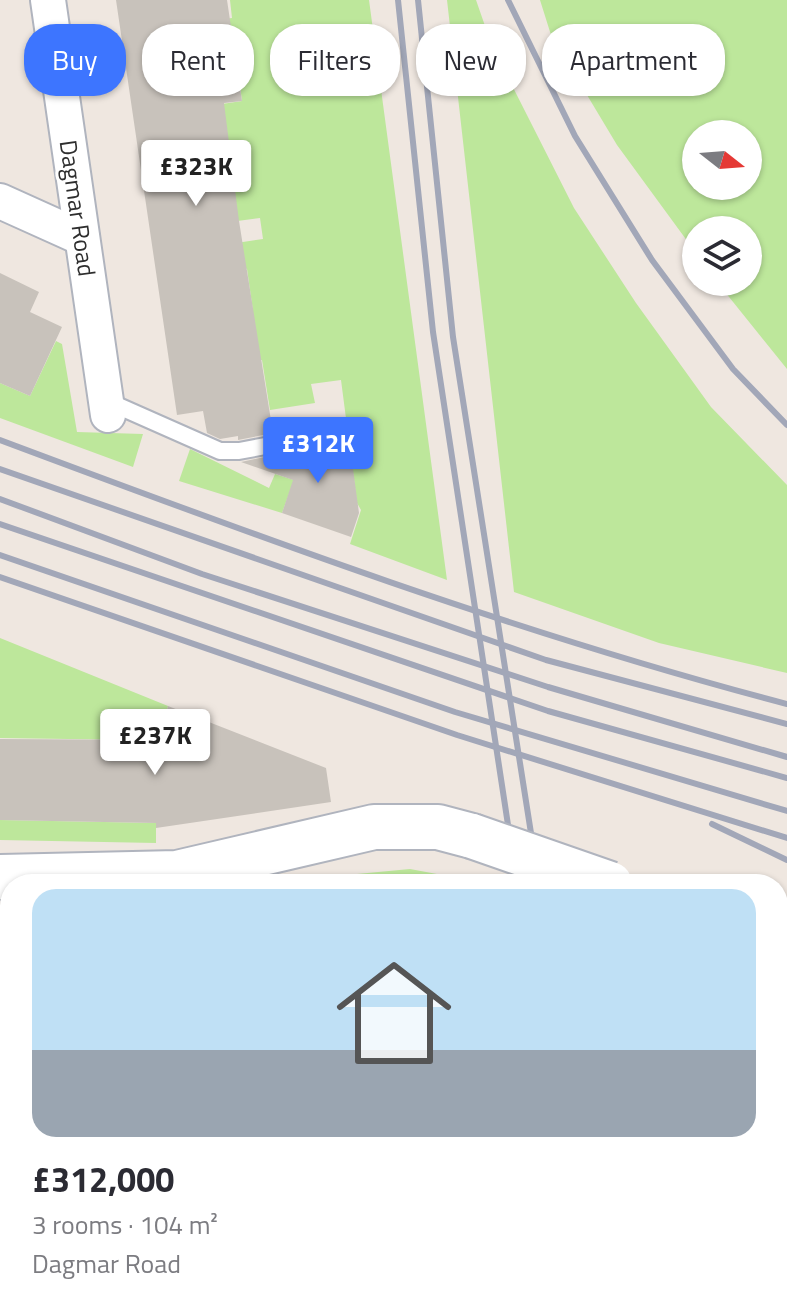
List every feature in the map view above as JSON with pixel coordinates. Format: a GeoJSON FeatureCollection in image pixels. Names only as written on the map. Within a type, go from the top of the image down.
{"type":"FeatureCollection","features":[{"type":"Feature","properties":{"kind":"main road"},"geometry":{"type":"LineString","coordinates":[[199,874],[374,827],[438,827],[580,874]]}},
{"type":"Feature","properties":{"kind":"street","name":"Dagmar Road"},"geometry":{"type":"LineString","coordinates":[[48,0],[107,408]]}},
{"type":"Feature","properties":{"kind":"street"},"geometry":{"type":"LineString","coordinates":[[0,201],[82,238]]}},
{"type":"Feature","properties":{"kind":"lane"},"geometry":{"type":"LineString","coordinates":[[107,408],[220,451],[239,451],[324,435]]}},
{"type":"Feature","properties":{"kind":"green space"},"geometry":{"type":"Polygon","coordinates":[[[230,0],[369,0],[372,24],[270,24],[270,96],[382,96],[447,580],[350,544],[361,510],[357,503],[341,380],[311,384],[315,403],[270,410],[262,360],[251,361],[253,311],[247,269],[210,247],[263,239],[260,218],[230,222],[189,109],[242,101],[241,96],[254,96],[254,24],[185,24],[232,18],[230,0]]]}},
{"type":"Feature","properties":{"kind":"green space"},"geometry":{"type":"Polygon","coordinates":[[[447,0],[476,0],[484,24],[450,24],[447,0]]]}},
{"type":"Feature","properties":{"kind":"green space"},"geometry":{"type":"Polygon","coordinates":[[[540,0],[787,0],[787,369],[728,296],[762,296],[762,216],[682,216],[682,234],[617,145],[588,96],[725,96],[725,24],[548,24],[540,0]]]}},
{"type":"Feature","properties":{"kind":"green space"},"geometry":{"type":"Polygon","coordinates":[[[458,96],[517,96],[574,208],[636,303],[711,407],[787,485],[787,673],[659,643],[514,592],[458,96]]]}},
{"type":"Feature","properties":{"kind":"green space"},"geometry":{"type":"Polygon","coordinates":[[[56,341],[62,344],[77,432],[143,434],[133,467],[0,418],[0,383],[30,396],[56,341]]]}},
{"type":"Feature","properties":{"kind":"green space"},"geometry":{"type":"Polygon","coordinates":[[[190,449],[269,488],[275,474],[294,480],[282,513],[179,481],[190,449]]]}},
{"type":"Feature","properties":{"kind":"green space"},"geometry":{"type":"Polygon","coordinates":[[[0,638],[168,706],[157,748],[136,740],[0,738],[0,638]]]}},
{"type":"Feature","properties":{"kind":"green space"},"geometry":{"type":"Polygon","coordinates":[[[0,820],[156,823],[156,843],[0,840],[0,820]]]}},
{"type":"Feature","properties":{"kind":"green space"},"geometry":{"type":"Polygon","coordinates":[[[410,869],[437,874],[357,874],[410,869]]]}},
{"type":"Feature","properties":{"kind":"building"},"geometry":{"type":"Polygon","coordinates":[[[116,0],[227,0],[231,24],[142,24],[142,96],[241,96],[242,101],[224,103],[239,221],[273,433],[238,440],[238,436],[220,439],[207,433],[203,411],[177,415],[126,68],[126,24],[120,24],[116,0]]]}},
{"type":"Feature","properties":{"kind":"building"},"geometry":{"type":"Polygon","coordinates":[[[0,273],[39,292],[30,312],[62,327],[30,396],[0,383],[0,273]]]}},
{"type":"Feature","properties":{"kind":"building"},"geometry":{"type":"Polygon","coordinates":[[[349,439],[359,513],[351,537],[282,513],[293,480],[241,462],[349,439]]]}},
{"type":"Feature","properties":{"kind":"building"},"geometry":{"type":"Polygon","coordinates":[[[168,706],[326,768],[331,802],[156,828],[156,823],[0,820],[0,739],[159,740],[168,706]]]}},
{"type":"Feature","properties":{"kind":"railway"},"geometry":{"type":"LineString","coordinates":[[398,0],[433,332],[515,874]]}},
{"type":"Feature","properties":{"kind":"railway"},"geometry":{"type":"LineString","coordinates":[[418,0],[453,337],[537,874]]}},
{"type":"Feature","properties":{"kind":"railway"},"geometry":{"type":"LineString","coordinates":[[508,0],[575,136],[652,260],[733,369],[787,425]]}},
{"type":"Feature","properties":{"kind":"railway"},"geometry":{"type":"LineString","coordinates":[[0,440],[390,582],[587,647],[787,704]]}},
{"type":"Feature","properties":{"kind":"railway"},"geometry":{"type":"LineString","coordinates":[[0,469],[546,660],[787,724]]}},
{"type":"Feature","properties":{"kind":"railway"},"geometry":{"type":"LineString","coordinates":[[0,499],[202,574],[548,687],[787,757]]}},
{"type":"Feature","properties":{"kind":"railway"},"geometry":{"type":"LineString","coordinates":[[0,524],[548,711],[787,778]]}},
{"type":"Feature","properties":{"kind":"railway"},"geometry":{"type":"LineString","coordinates":[[0,555],[455,712],[787,811]]}},
{"type":"Feature","properties":{"kind":"railway"},"geometry":{"type":"LineString","coordinates":[[0,577],[457,735],[787,838]]}},
{"type":"Feature","properties":{"kind":"railway"},"geometry":{"type":"LineString","coordinates":[[712,824],[787,860]]}}]}
